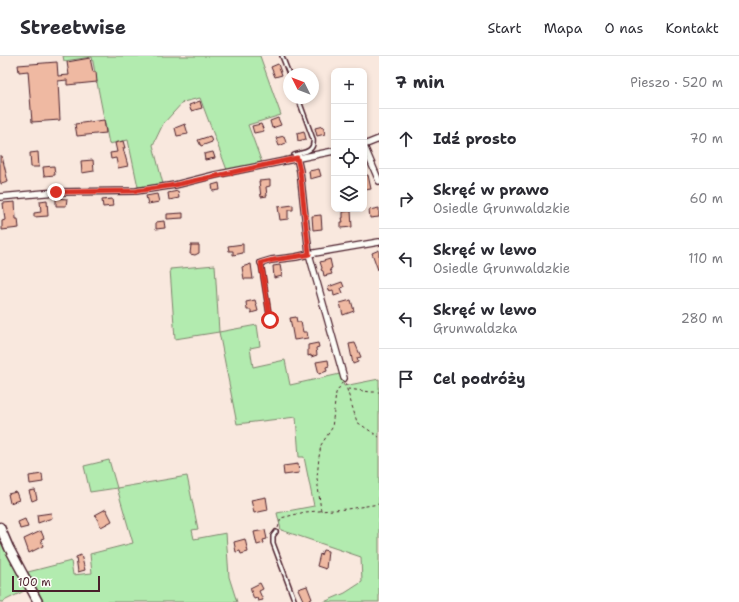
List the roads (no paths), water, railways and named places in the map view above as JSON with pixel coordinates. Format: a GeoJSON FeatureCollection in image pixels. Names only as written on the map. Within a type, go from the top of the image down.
{"type":"FeatureCollection","features":[{"type":"Feature","properties":{"kind":"street"},"geometry":{"type":"LineString","coordinates":[[367,145],[379,139]]}},
{"type":"Feature","properties":{"kind":"street"},"geometry":{"type":"LineString","coordinates":[[0,197],[56,192],[136,191],[175,185],[331,152]]}},
{"type":"Feature","properties":{"kind":"street"},"geometry":{"type":"LineString","coordinates":[[367,153],[379,181]]}},
{"type":"Feature","properties":{"kind":"street"},"geometry":{"type":"LineString","coordinates":[[296,158],[300,171],[309,254],[344,378]]}},
{"type":"Feature","properties":{"kind":"street"},"geometry":{"type":"LineString","coordinates":[[261,263],[271,260],[379,242]]}},
{"type":"Feature","properties":{"kind":"street"},"geometry":{"type":"LineString","coordinates":[[0,527],[9,548],[38,602]]}},
{"type":"Feature","properties":{"kind":"lane"},"geometry":{"type":"LineString","coordinates":[[282,56],[287,68]]}},
{"type":"Feature","properties":{"kind":"lane"},"geometry":{"type":"LineString","coordinates":[[296,158],[294,155],[310,150],[314,144],[300,104]]}},
{"type":"Feature","properties":{"kind":"lane"},"geometry":{"type":"LineString","coordinates":[[261,263],[270,320]]}},
{"type":"Feature","properties":{"kind":"lane"},"geometry":{"type":"LineString","coordinates":[[276,532],[273,536],[273,543],[295,602]]}}]}
